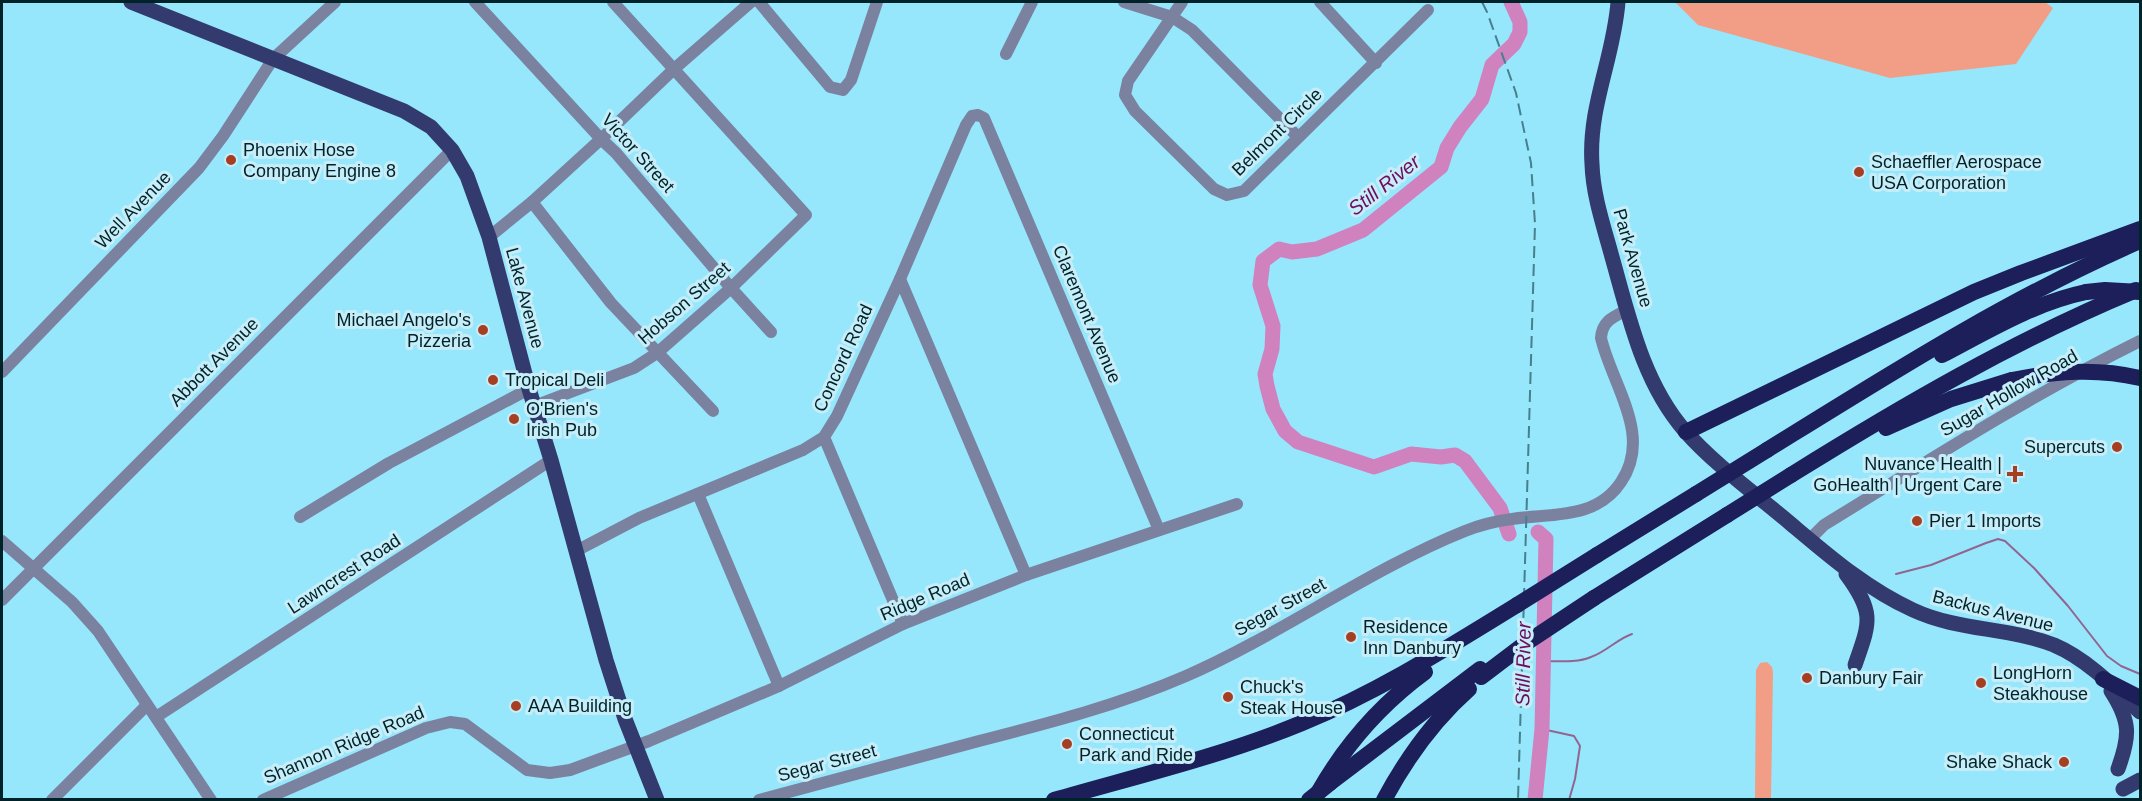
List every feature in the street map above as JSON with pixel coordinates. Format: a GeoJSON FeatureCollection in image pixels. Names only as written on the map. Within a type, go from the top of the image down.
{"type":"FeatureCollection","features":[{"type":"Feature","properties":{"kind":"highway"},"geometry":{"type":"LineString","coordinates":[[1686,432],[1974,292],[2140,229]]}},
{"type":"Feature","properties":{"kind":"highway"},"geometry":{"type":"LineString","coordinates":[[1314,800],[1346,748],[1375,714],[1412,682],[1517,605],[1971,326],[2052,283],[2140,241]]}},
{"type":"Feature","properties":{"kind":"highway"},"geometry":{"type":"LineString","coordinates":[[1767,450],[1932,360],[2028,311],[2052,301],[2086,292],[2140,290]]}},
{"type":"Feature","properties":{"kind":"highway"},"geometry":{"type":"LineString","coordinates":[[1309,800],[1481,673],[1526,643],[1594,598],[1880,420],[1961,374],[2055,327],[2140,290]]}},
{"type":"Feature","properties":{"kind":"highway"},"geometry":{"type":"LineString","coordinates":[[1791,475],[1931,407],[2012,380],[2070,371],[2106,372],[2140,378]]}},
{"type":"Feature","properties":{"kind":"highway"},"geometry":{"type":"LineString","coordinates":[[1054,800],[1214,754],[1303,723],[1387,683],[1476,633]]}},
{"type":"Feature","properties":{"kind":"highway"},"geometry":{"type":"LineString","coordinates":[[1384,800],[1397,776],[1430,731],[1481,673]]}},
{"type":"Feature","properties":{"kind":"highway"},"geometry":{"type":"LineString","coordinates":[[2103,679],[2140,698]]}},
{"type":"Feature","properties":{"kind":"main road","name":"Lake Avenue"},"geometry":{"type":"LineString","coordinates":[[131,2],[404,111],[431,128],[452,150],[464,168],[489,237],[529,389],[606,660],[635,746],[657,800]]}},
{"type":"Feature","properties":{"kind":"main road","name":"Park Avenue"},"geometry":{"type":"LineString","coordinates":[[1618,2],[1593,121],[1592,164],[1598,204],[1627,310],[1641,352],[1657,387],[1686,432],[1747,487]]}},
{"type":"Feature","properties":{"kind":"main road","name":"Backus Avenue"},"geometry":{"type":"LineString","coordinates":[[1747,487],[1874,590],[1922,615],[2055,646],[2075,656],[2140,712]]}},
{"type":"Feature","properties":{"kind":"main road"},"geometry":{"type":"LineString","coordinates":[[1837,562],[1856,588],[1868,615],[1867,630],[1855,665]]}},
{"type":"Feature","properties":{"kind":"main road"},"geometry":{"type":"LineString","coordinates":[[2103,679],[2119,703],[2127,723],[2127,741],[2118,769]]}},
{"type":"Feature","properties":{"kind":"main road"},"geometry":{"type":"LineString","coordinates":[[2123,789],[2140,780]]}},
{"type":"Feature","properties":{"kind":"street","name":"Well Avenue"},"geometry":{"type":"LineString","coordinates":[[2,372],[199,168],[223,136],[273,59],[335,2]]}},
{"type":"Feature","properties":{"kind":"street","name":"Victor Street"},"geometry":{"type":"LineString","coordinates":[[475,2],[601,140],[616,153],[771,332]]}},
{"type":"Feature","properties":{"kind":"street"},"geometry":{"type":"LineString","coordinates":[[613,2],[674,69]]}},
{"type":"Feature","properties":{"kind":"street"},"geometry":{"type":"LineString","coordinates":[[489,237],[532,202],[601,140],[674,69],[751,2]]}},
{"type":"Feature","properties":{"kind":"street"},"geometry":{"type":"LineString","coordinates":[[759,2],[830,87],[843,90],[851,80],[877,2]]}},
{"type":"Feature","properties":{"kind":"street"},"geometry":{"type":"LineString","coordinates":[[1006,54],[1032,2]]}},
{"type":"Feature","properties":{"kind":"street"},"geometry":{"type":"LineString","coordinates":[[1124,2],[1172,17],[1192,30],[1298,137]]}},
{"type":"Feature","properties":{"kind":"street","name":"Belmont Circle"},"geometry":{"type":"LineString","coordinates":[[1182,2],[1128,81],[1125,95],[1135,111],[1214,189],[1227,195],[1244,191],[1428,10]]}},
{"type":"Feature","properties":{"kind":"street"},"geometry":{"type":"LineString","coordinates":[[1320,2],[1376,63]]}},
{"type":"Feature","properties":{"kind":"street","name":"Hobson Street"},"geometry":{"type":"LineString","coordinates":[[534,406],[634,368],[657,353],[731,288],[806,215],[674,69]]}},
{"type":"Feature","properties":{"kind":"street","name":"Concord Road"},"geometry":{"type":"LineString","coordinates":[[576,551],[639,519],[803,450],[824,437],[837,416],[900,279],[966,125],[972,116],[978,115]]}},
{"type":"Feature","properties":{"kind":"street","name":"Claremont Avenue"},"geometry":{"type":"LineString","coordinates":[[978,115],[984,118],[1159,530]]}},
{"type":"Feature","properties":{"kind":"street","name":"Abbott Avenue"},"geometry":{"type":"LineString","coordinates":[[2,600],[452,150]]}},
{"type":"Feature","properties":{"kind":"street"},"geometry":{"type":"LineString","coordinates":[[532,202],[611,303],[713,411]]}},
{"type":"Feature","properties":{"kind":"street"},"geometry":{"type":"LineString","coordinates":[[900,279],[1026,576]]}},
{"type":"Feature","properties":{"kind":"street","name":"Segar Street"},"geometry":{"type":"LineString","coordinates":[[759,800],[1068,718],[1139,695],[1239,650],[1411,555],[1458,534],[1490,523],[1580,512],[1603,500],[1622,481],[1632,456],[1633,432],[1630,418],[1601,338],[1602,329],[1606,323],[1627,310]]}},
{"type":"Feature","properties":{"kind":"street","name":"Sugar Hollow Road"},"geometry":{"type":"LineString","coordinates":[[1810,539],[1824,525],[1946,450],[2065,380],[2140,341]]}},
{"type":"Feature","properties":{"kind":"street"},"geometry":{"type":"LineString","coordinates":[[300,517],[389,463],[529,389]]}},
{"type":"Feature","properties":{"kind":"street"},"geometry":{"type":"LineString","coordinates":[[824,437],[903,624]]}},
{"type":"Feature","properties":{"kind":"street","name":"Lawncrest Road"},"geometry":{"type":"LineString","coordinates":[[156,717],[551,460]]}},
{"type":"Feature","properties":{"kind":"street"},"geometry":{"type":"LineString","coordinates":[[698,494],[778,686]]}},
{"type":"Feature","properties":{"kind":"street","name":"Ridge Road"},"geometry":{"type":"LineString","coordinates":[[635,746],[778,686],[903,624],[1026,576],[1237,504]]}},
{"type":"Feature","properties":{"kind":"street"},"geometry":{"type":"LineString","coordinates":[[2,541],[72,602],[98,631],[211,800]]}},
{"type":"Feature","properties":{"kind":"street"},"geometry":{"type":"LineString","coordinates":[[52,800],[147,705]]}},
{"type":"Feature","properties":{"kind":"street","name":"Shannon Ridge Road"},"geometry":{"type":"LineString","coordinates":[[263,800],[426,728],[450,722],[465,724],[527,770],[550,773],[570,770],[635,746]]}},
{"type":"Feature","properties":{"kind":"shaded area"},"geometry":{"type":"Polygon","coordinates":[[[1675,2],[2045,2],[2053,8],[2016,64],[1890,78],[1698,25],[1675,2]]]}},
{"type":"Feature","properties":{"kind":"shaded area"},"geometry":{"type":"Polygon","coordinates":[[[1767,662],[1773,672],[1771,799],[1755,799],[1756,670],[1760,663],[1767,662]]]}},
{"type":"Feature","properties":{"kind":"waterway","name":"Still River"},"geometry":{"type":"LineString","coordinates":[[1509,534],[1500,508],[1465,461],[1455,455],[1441,457],[1411,454],[1374,467],[1298,442],[1285,431],[1273,409],[1267,386],[1265,374],[1272,349],[1273,326],[1260,285],[1263,261],[1279,249],[1292,252],[1317,249],[1363,230],[1441,167],[1447,148],[1482,99],[1492,65],[1514,44],[1520,32],[1520,22],[1511,2]]}},
{"type":"Feature","properties":{"kind":"waterway","name":"Still River"},"geometry":{"type":"LineString","coordinates":[[1535,800],[1542,729],[1546,539],[1538,532]]}},
{"type":"Feature","properties":{"kind":"waterway"},"geometry":{"type":"LineString","coordinates":[[1896,574],[1931,565],[1998,539],[2005,541],[2034,568],[2068,606],[2107,656],[2121,666],[2140,674]]}},
{"type":"Feature","properties":{"kind":"waterway"},"geometry":{"type":"LineString","coordinates":[[1544,661],[1586,659],[1632,634]]}},
{"type":"Feature","properties":{"kind":"waterway"},"geometry":{"type":"LineString","coordinates":[[1542,729],[1574,736],[1580,746],[1569,800]]}},
{"type":"Feature","properties":{"kind":"railway"},"geometry":{"type":"LineString","coordinates":[[1482,2],[1516,93],[1531,163],[1535,224],[1518,800]]}},
{"type":"Feature","properties":{"kind":"place","name":"Phoenix Hose Company Engine 8"},"geometry":{"type":"Point","coordinates":[231,160]}},
{"type":"Feature","properties":{"kind":"place","name":"Schaeffler Aerospace USA Corporation"},"geometry":{"type":"Point","coordinates":[1859,172]}},
{"type":"Feature","properties":{"kind":"place","name":"Michael Angelo's Pizzeria"},"geometry":{"type":"Point","coordinates":[483,330]}},
{"type":"Feature","properties":{"kind":"place","name":"Tropical Deli"},"geometry":{"type":"Point","coordinates":[493,380]}},
{"type":"Feature","properties":{"kind":"place","name":"O'Brien's Irish Pub"},"geometry":{"type":"Point","coordinates":[514,419]}},
{"type":"Feature","properties":{"kind":"place","name":"Supercuts"},"geometry":{"type":"Point","coordinates":[2117,447]}},
{"type":"Feature","properties":{"kind":"place","name":"Nuvance Health | GoHealth | Urgent Care"},"geometry":{"type":"Point","coordinates":[2015,474]}},
{"type":"Feature","properties":{"kind":"place","name":"Pier 1 Imports"},"geometry":{"type":"Point","coordinates":[1917,521]}},
{"type":"Feature","properties":{"kind":"place","name":"Residence Inn Danbury"},"geometry":{"type":"Point","coordinates":[1351,637]}},
{"type":"Feature","properties":{"kind":"place","name":"Danbury Fair"},"geometry":{"type":"Point","coordinates":[1807,678]}},
{"type":"Feature","properties":{"kind":"place","name":"LongHorn Steakhouse"},"geometry":{"type":"Point","coordinates":[1981,683]}},
{"type":"Feature","properties":{"kind":"place","name":"Chuck's Steak House"},"geometry":{"type":"Point","coordinates":[1228,697]}},
{"type":"Feature","properties":{"kind":"place","name":"AAA Building"},"geometry":{"type":"Point","coordinates":[516,706]}},
{"type":"Feature","properties":{"kind":"place","name":"Connecticut Park and Ride"},"geometry":{"type":"Point","coordinates":[1067,744]}},
{"type":"Feature","properties":{"kind":"place","name":"Shake Shack"},"geometry":{"type":"Point","coordinates":[2064,762]}}]}
